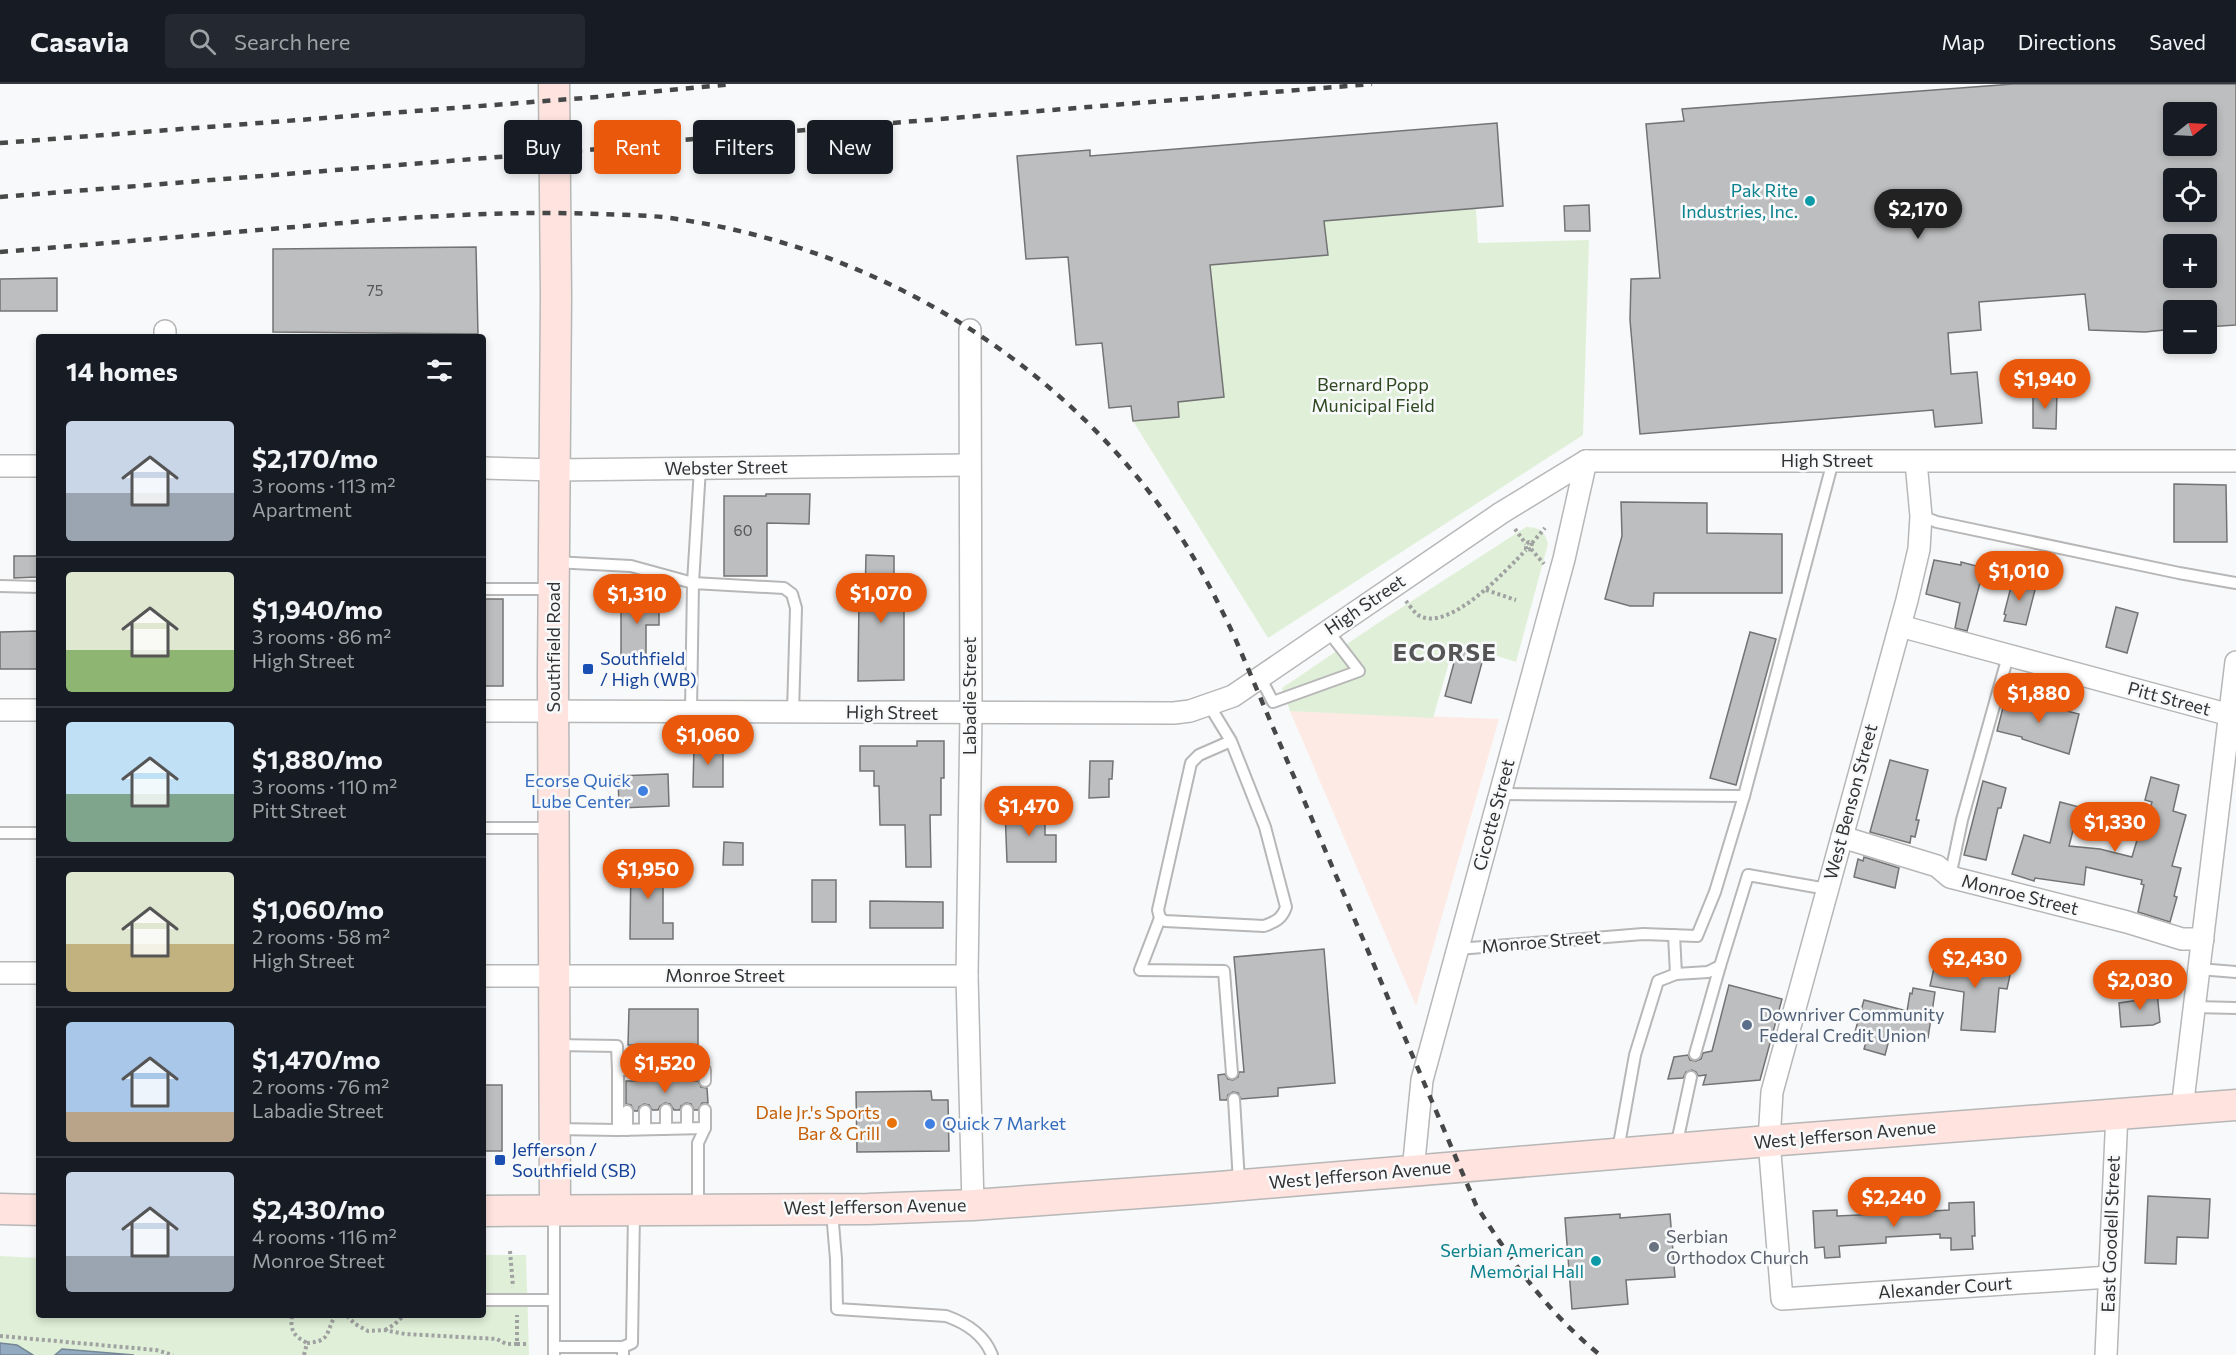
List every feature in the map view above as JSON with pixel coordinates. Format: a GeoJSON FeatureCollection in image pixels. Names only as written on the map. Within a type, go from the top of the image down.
{"type":"FeatureCollection","features":[{"type":"Feature","properties":{"kind":"main road","name":"Southfield Road"},"geometry":{"type":"LineString","coordinates":[[554,84],[556,297],[555,1210]]}},
{"type":"Feature","properties":{"kind":"main road","name":"West Jefferson Avenue"},"geometry":{"type":"LineString","coordinates":[[486,1211],[832,1209],[973,1205],[2236,1105]]}},
{"type":"Feature","properties":{"kind":"main road"},"geometry":{"type":"LineString","coordinates":[[0,1209],[36,1210]]}},
{"type":"Feature","properties":{"kind":"street","name":"Labadie Street"},"geometry":{"type":"LineString","coordinates":[[970,330],[967,976],[973,1205]]}},
{"type":"Feature","properties":{"kind":"street","name":"High Street"},"geometry":{"type":"LineString","coordinates":[[486,711],[970,714],[1190,711],[1233,696],[1501,513],[1586,461],[2236,461]]}},
{"type":"Feature","properties":{"kind":"street","name":"Cicotte Street"},"geometry":{"type":"LineString","coordinates":[[1413,1171],[1422,1080],[1564,559],[1586,461]]}},
{"type":"Feature","properties":{"kind":"street","name":"West Benson Street"},"geometry":{"type":"LineString","coordinates":[[1782,1299],[1769,1141],[1772,1092],[1919,549],[1921,516],[1916,462]]}},
{"type":"Feature","properties":{"kind":"street","name":"Webster Street"},"geometry":{"type":"LineString","coordinates":[[486,468],[555,470],[969,465]]}},
{"type":"Feature","properties":{"kind":"street"},"geometry":{"type":"LineString","coordinates":[[0,466],[36,466]]}},
{"type":"Feature","properties":{"kind":"street","name":"Pitt Street"},"geometry":{"type":"LineString","coordinates":[[1900,626],[2230,715]]}},
{"type":"Feature","properties":{"kind":"street"},"geometry":{"type":"LineString","coordinates":[[2182,1109],[2236,662]]}},
{"type":"Feature","properties":{"kind":"street"},"geometry":{"type":"LineString","coordinates":[[0,710],[36,710]]}},
{"type":"Feature","properties":{"kind":"street","name":"Monroe Street"},"geometry":{"type":"LineString","coordinates":[[1842,837],[1937,866],[1950,877],[2127,922],[2182,939],[2203,939]]}},
{"type":"Feature","properties":{"kind":"street"},"geometry":{"type":"LineString","coordinates":[[0,973],[36,973]]}},
{"type":"Feature","properties":{"kind":"street","name":"Monroe Street"},"geometry":{"type":"LineString","coordinates":[[486,975],[967,976]]}},
{"type":"Feature","properties":{"kind":"street","name":"East Goodell Street"},"geometry":{"type":"LineString","coordinates":[[2106,1355],[2116,1113]]}},
{"type":"Feature","properties":{"kind":"street","name":"Alexander Court"},"geometry":{"type":"LineString","coordinates":[[1782,1299],[2109,1277]]}},
{"type":"Feature","properties":{"kind":"lane"},"geometry":{"type":"LineString","coordinates":[[1500,794],[1744,796],[1833,461]]}},
{"type":"Feature","properties":{"kind":"lane"},"geometry":{"type":"LineString","coordinates":[[692,711],[693,583],[700,468]]}},
{"type":"Feature","properties":{"kind":"lane"},"geometry":{"type":"LineString","coordinates":[[1921,516],[1937,522],[2236,583]]}},
{"type":"Feature","properties":{"kind":"lane"},"geometry":{"type":"LineString","coordinates":[[486,588],[554,576],[630,566],[693,583],[784,588],[792,594],[796,608],[793,712]]}},
{"type":"Feature","properties":{"kind":"lane"},"geometry":{"type":"LineString","coordinates":[[0,586],[36,587]]}},
{"type":"Feature","properties":{"kind":"lane"},"geometry":{"type":"LineString","coordinates":[[1260,677],[1273,702],[1359,671],[1328,630]]}},
{"type":"Feature","properties":{"kind":"lane"},"geometry":{"type":"LineString","coordinates":[[1950,877],[1962,820],[2008,656]]}},
{"type":"Feature","properties":{"kind":"lane"},"geometry":{"type":"LineString","coordinates":[[1160,918],[1165,921],[1264,926],[1276,922],[1284,915],[1286,907],[1268,836],[1231,741],[1209,705]]}},
{"type":"Feature","properties":{"kind":"lane"},"geometry":{"type":"LineString","coordinates":[[1231,741],[1200,755],[1191,763],[1158,910],[1160,918],[1140,970],[1224,970],[1232,1073]]}},
{"type":"Feature","properties":{"kind":"lane","name":"Monroe Street"},"geometry":{"type":"LineString","coordinates":[[1458,949],[1642,934],[1697,936],[1715,892],[1744,796]]}},
{"type":"Feature","properties":{"kind":"lane"},"geometry":{"type":"LineString","coordinates":[[486,828],[554,828]]}},
{"type":"Feature","properties":{"kind":"lane"},"geometry":{"type":"LineString","coordinates":[[0,833],[36,834]]}},
{"type":"Feature","properties":{"kind":"lane"},"geometry":{"type":"LineString","coordinates":[[1695,1054],[1748,875],[1827,889]]}},
{"type":"Feature","properties":{"kind":"lane"},"geometry":{"type":"LineString","coordinates":[[1674,935],[1676,974]]}},
{"type":"Feature","properties":{"kind":"lane"},"geometry":{"type":"LineString","coordinates":[[1618,1154],[1635,1055],[1658,981],[1676,974],[1708,972],[1720,966]]}},
{"type":"Feature","properties":{"kind":"lane"},"geometry":{"type":"LineString","coordinates":[[2199,969],[2236,972]]}},
{"type":"Feature","properties":{"kind":"lane"},"geometry":{"type":"LineString","coordinates":[[2194,1007],[2236,1008]]}},
{"type":"Feature","properties":{"kind":"lane"},"geometry":{"type":"LineString","coordinates":[[554,1045],[617,1046],[624,1074],[623,1130]]}},
{"type":"Feature","properties":{"kind":"lane"},"geometry":{"type":"LineString","coordinates":[[624,1074],[687,1076],[705,1070],[705,1081]]}},
{"type":"Feature","properties":{"kind":"lane"},"geometry":{"type":"LineString","coordinates":[[1676,1148],[1691,1077]]}},
{"type":"Feature","properties":{"kind":"lane"},"geometry":{"type":"LineString","coordinates":[[1234,1099],[1240,1185]]}},
{"type":"Feature","properties":{"kind":"lane"},"geometry":{"type":"LineString","coordinates":[[666,1110],[666,1129]]}},
{"type":"Feature","properties":{"kind":"lane"},"geometry":{"type":"LineString","coordinates":[[687,1110],[687,1128]]}},
{"type":"Feature","properties":{"kind":"lane"},"geometry":{"type":"LineString","coordinates":[[698,1210],[698,1143],[705,1128],[705,1110]]}},
{"type":"Feature","properties":{"kind":"lane"},"geometry":{"type":"LineString","coordinates":[[623,1130],[627,1111]]}},
{"type":"Feature","properties":{"kind":"lane"},"geometry":{"type":"LineString","coordinates":[[645,1111],[645,1130]]}},
{"type":"Feature","properties":{"kind":"lane"},"geometry":{"type":"LineString","coordinates":[[554,1129],[705,1128]]}},
{"type":"Feature","properties":{"kind":"lane"},"geometry":{"type":"LineString","coordinates":[[555,1210],[554,1351],[623,1351],[633,1343],[634,1209]]}},
{"type":"Feature","properties":{"kind":"lane"},"geometry":{"type":"LineString","coordinates":[[832,1209],[837,1309],[946,1316],[962,1322],[979,1335],[992,1355]]}},
{"type":"Feature","properties":{"kind":"lane"},"geometry":{"type":"LineString","coordinates":[[486,1299],[554,1300]]}},
{"type":"Feature","properties":{"kind":"path"},"geometry":{"type":"LineString","coordinates":[[1406,601],[1418,615],[1431,619],[1450,613],[1486,590],[1528,548],[1529,542],[1533,543],[1545,528]]}},
{"type":"Feature","properties":{"kind":"path"},"geometry":{"type":"LineString","coordinates":[[1515,529],[1528,548],[1546,567]]}},
{"type":"Feature","properties":{"kind":"path"},"geometry":{"type":"LineString","coordinates":[[1486,590],[1516,600]]}},
{"type":"Feature","properties":{"kind":"path"},"geometry":{"type":"LineString","coordinates":[[510,1251],[515,1300],[516,1344]]}},
{"type":"Feature","properties":{"kind":"path"},"geometry":{"type":"LineString","coordinates":[[292,1318],[292,1331],[297,1338],[307,1343],[321,1342],[328,1335],[334,1318]]}},
{"type":"Feature","properties":{"kind":"path"},"geometry":{"type":"LineString","coordinates":[[349,1318],[368,1331],[384,1330],[405,1334],[497,1339],[507,1344],[529,1344]]}},
{"type":"Feature","properties":{"kind":"path"},"geometry":{"type":"LineString","coordinates":[[384,1330],[401,1318]]}},
{"type":"Feature","properties":{"kind":"path"},"geometry":{"type":"LineString","coordinates":[[0,1335],[156,1350],[173,1355]]}},
{"type":"Feature","properties":{"kind":"path"},"geometry":{"type":"LineString","coordinates":[[304,1355],[307,1343]]}},
{"type":"Feature","properties":{"kind":"shaded area"},"geometry":{"type":"Polygon","coordinates":[[[1290,711],[1499,719],[1416,1006],[1290,711]]]}},
{"type":"Feature","properties":{"kind":"green space","name":"Bernard Popp Municipal Field"},"geometry":{"type":"Polygon","coordinates":[[[1476,208],[1478,243],[1589,240],[1583,435],[1268,638],[1133,421],[1178,417],[1178,402],[1223,397],[1210,265],[1328,255],[1324,221],[1476,208]]]}},
{"type":"Feature","properties":{"kind":"green space"},"geometry":{"type":"Polygon","coordinates":[[[1526,527],[1541,531],[1548,544],[1516,662],[1455,642],[1433,718],[1290,711],[1282,688],[1526,527]]]}},
{"type":"Feature","properties":{"kind":"green space"},"geometry":{"type":"Polygon","coordinates":[[[486,1255],[526,1255],[529,1355],[134,1355],[62,1349],[55,1355],[33,1355],[17,1345],[0,1343],[0,1256],[36,1258],[36,1318],[486,1318],[486,1255]]]}},
{"type":"Feature","properties":{"kind":"water"},"geometry":{"type":"Polygon","coordinates":[[[0,1343],[17,1345],[33,1355],[0,1355],[0,1343]]]}},
{"type":"Feature","properties":{"kind":"water"},"geometry":{"type":"Polygon","coordinates":[[[62,1349],[134,1355],[55,1355],[62,1349]]]}},
{"type":"Feature","properties":{"kind":"building","name":"Pak Rite Industries, Inc."},"geometry":{"type":"Polygon","coordinates":[[[2013,84],[2236,84],[2236,325],[2217,326],[2217,300],[2163,300],[2163,330],[2145,332],[2089,330],[2085,294],[1979,302],[1981,330],[1948,333],[1951,374],[1977,372],[1982,423],[1935,427],[1933,410],[1640,434],[1630,320],[1631,279],[1660,278],[1646,124],[1684,121],[1682,109],[2013,84]]]}},
{"type":"Feature","properties":{"kind":"building"},"geometry":{"type":"Polygon","coordinates":[[[1497,123],[1503,206],[1324,221],[1328,255],[1210,265],[1224,397],[1178,402],[1179,417],[1133,421],[1131,406],[1109,408],[1102,343],[1076,345],[1068,257],[1026,259],[1017,156],[1090,150],[1090,156],[1497,123]]]}},
{"type":"Feature","properties":{"kind":"building"},"geometry":{"type":"Polygon","coordinates":[[[1589,205],[1590,231],[1565,231],[1564,206],[1589,205]]]}},
{"type":"Feature","properties":{"kind":"building"},"geometry":{"type":"Polygon","coordinates":[[[476,247],[478,334],[273,332],[273,249],[476,247]]]}},
{"type":"Feature","properties":{"kind":"building"},"geometry":{"type":"Polygon","coordinates":[[[57,278],[57,311],[0,311],[0,279],[57,278]]]}},
{"type":"Feature","properties":{"kind":"building"},"geometry":{"type":"Polygon","coordinates":[[[2033,390],[2057,392],[2056,429],[2033,428],[2033,390]]]}},
{"type":"Feature","properties":{"kind":"building"},"geometry":{"type":"Polygon","coordinates":[[[2174,484],[2226,485],[2227,542],[2174,542],[2174,484]]]}},
{"type":"Feature","properties":{"kind":"building"},"geometry":{"type":"Polygon","coordinates":[[[766,494],[810,494],[809,524],[767,523],[767,576],[724,576],[724,496],[766,496],[766,494]]]}},
{"type":"Feature","properties":{"kind":"building"},"geometry":{"type":"Polygon","coordinates":[[[1621,502],[1707,503],[1707,533],[1782,534],[1782,593],[1654,593],[1653,606],[1630,606],[1605,599],[1622,536],[1621,502]]]}},
{"type":"Feature","properties":{"kind":"building"},"geometry":{"type":"Polygon","coordinates":[[[866,555],[894,556],[894,598],[904,598],[904,680],[858,681],[859,598],[865,598],[866,555]]]}},
{"type":"Feature","properties":{"kind":"building"},"geometry":{"type":"Polygon","coordinates":[[[14,556],[36,556],[36,577],[14,578],[14,556]]]}},
{"type":"Feature","properties":{"kind":"building"},"geometry":{"type":"Polygon","coordinates":[[[1934,560],[1961,565],[1961,562],[1984,568],[1967,631],[1955,628],[1960,603],[1926,594],[1934,560]]]}},
{"type":"Feature","properties":{"kind":"building"},"geometry":{"type":"Polygon","coordinates":[[[2013,579],[2036,586],[2026,625],[2004,621],[2013,579]]]}},
{"type":"Feature","properties":{"kind":"building"},"geometry":{"type":"Polygon","coordinates":[[[486,599],[503,599],[503,686],[486,686],[486,599]]]}},
{"type":"Feature","properties":{"kind":"building"},"geometry":{"type":"Polygon","coordinates":[[[621,599],[659,600],[659,625],[646,625],[646,657],[621,657],[621,599]]]}},
{"type":"Feature","properties":{"kind":"building"},"geometry":{"type":"Polygon","coordinates":[[[2116,607],[2138,613],[2127,653],[2106,647],[2116,607]]]}},
{"type":"Feature","properties":{"kind":"building"},"geometry":{"type":"Polygon","coordinates":[[[36,631],[36,669],[0,669],[0,632],[36,631]]]}},
{"type":"Feature","properties":{"kind":"building"},"geometry":{"type":"Polygon","coordinates":[[[1750,632],[1776,639],[1736,785],[1710,778],[1750,632]]]}},
{"type":"Feature","properties":{"kind":"building"},"geometry":{"type":"Polygon","coordinates":[[[1458,648],[1484,655],[1471,703],[1445,696],[1458,648]]]}},
{"type":"Feature","properties":{"kind":"building"},"geometry":{"type":"Polygon","coordinates":[[[2006,696],[2079,714],[2069,754],[2022,739],[2022,737],[1997,731],[2006,696]]]}},
{"type":"Feature","properties":{"kind":"building"},"geometry":{"type":"Polygon","coordinates":[[[917,741],[944,741],[941,815],[930,815],[931,867],[906,867],[905,825],[880,825],[879,786],[874,786],[874,771],[860,771],[860,746],[917,746],[917,741]]]}},
{"type":"Feature","properties":{"kind":"building"},"geometry":{"type":"Polygon","coordinates":[[[694,745],[723,745],[723,787],[693,787],[694,745]]]}},
{"type":"Feature","properties":{"kind":"building"},"geometry":{"type":"Polygon","coordinates":[[[1890,760],[1928,770],[1916,820],[1919,820],[1915,837],[1911,836],[1910,843],[1870,832],[1890,760]]]}},
{"type":"Feature","properties":{"kind":"building"},"geometry":{"type":"Polygon","coordinates":[[[1090,761],[1113,761],[1112,779],[1109,779],[1109,797],[1089,798],[1090,761]]]}},
{"type":"Feature","properties":{"kind":"building","name":"Ecorse Quick Lube Center"},"geometry":{"type":"Polygon","coordinates":[[[668,774],[669,806],[619,808],[618,776],[668,774]]]}},
{"type":"Feature","properties":{"kind":"building"},"geometry":{"type":"Polygon","coordinates":[[[2151,777],[2179,785],[2173,811],[2186,815],[2172,866],[2181,868],[2174,896],[2177,897],[2170,922],[2138,912],[2144,885],[2141,884],[2142,880],[2086,867],[2084,885],[2035,878],[2034,881],[2012,874],[2024,835],[2050,843],[2060,802],[2079,807],[2069,846],[2100,849],[2132,857],[2152,802],[2145,800],[2151,777]]]}},
{"type":"Feature","properties":{"kind":"building"},"geometry":{"type":"Polygon","coordinates":[[[1983,781],[2006,788],[2001,808],[1998,808],[1986,860],[1964,855],[1983,781]]]}},
{"type":"Feature","properties":{"kind":"building"},"geometry":{"type":"Polygon","coordinates":[[[1005,809],[1045,810],[1045,835],[1056,835],[1056,862],[1007,862],[1005,809]]]}},
{"type":"Feature","properties":{"kind":"building"},"geometry":{"type":"Polygon","coordinates":[[[724,842],[743,843],[743,865],[723,865],[724,842]]]}},
{"type":"Feature","properties":{"kind":"building"},"geometry":{"type":"Polygon","coordinates":[[[631,857],[663,857],[663,923],[673,923],[673,939],[630,939],[631,857]]]}},
{"type":"Feature","properties":{"kind":"building"},"geometry":{"type":"Polygon","coordinates":[[[1864,857],[1899,868],[1895,888],[1854,877],[1858,859],[1863,861],[1864,857]]]}},
{"type":"Feature","properties":{"kind":"building"},"geometry":{"type":"Polygon","coordinates":[[[812,880],[836,880],[836,922],[812,922],[812,880]]]}},
{"type":"Feature","properties":{"kind":"building"},"geometry":{"type":"Polygon","coordinates":[[[870,901],[943,902],[943,928],[870,928],[870,901]]]}},
{"type":"Feature","properties":{"kind":"building"},"geometry":{"type":"Polygon","coordinates":[[[1324,949],[1335,1083],[1278,1088],[1278,1096],[1241,1099],[1238,1093],[1233,1092],[1228,1095],[1227,1100],[1220,1100],[1218,1075],[1225,1074],[1228,1079],[1233,1080],[1238,1077],[1239,1072],[1244,1072],[1234,957],[1324,949]]]}},
{"type":"Feature","properties":{"kind":"building"},"geometry":{"type":"Polygon","coordinates":[[[1989,956],[2013,961],[2007,989],[1999,988],[1995,1032],[1961,1030],[1964,992],[1930,986],[1936,959],[1962,958],[1961,962],[1985,968],[1989,956]]]}},
{"type":"Feature","properties":{"kind":"building","name":"Downriver Community Federal Credit Union"},"geometry":{"type":"Polygon","coordinates":[[[1729,985],[1782,999],[1760,1080],[1703,1085],[1706,1075],[1698,1076],[1692,1070],[1686,1072],[1683,1078],[1668,1079],[1674,1057],[1688,1055],[1690,1060],[1696,1061],[1701,1059],[1703,1053],[1712,1051],[1729,985]]]}},
{"type":"Feature","properties":{"kind":"building"},"geometry":{"type":"Polygon","coordinates":[[[1913,988],[1935,992],[1928,1038],[1891,1032],[1885,1055],[1864,1049],[1866,1042],[1853,1039],[1864,1000],[1907,1011],[1913,988]]]}},
{"type":"Feature","properties":{"kind":"building"},"geometry":{"type":"Polygon","coordinates":[[[2157,992],[2160,1022],[2153,1025],[2121,1027],[2119,1003],[2139,1000],[2139,994],[2157,992]]]}},
{"type":"Feature","properties":{"kind":"building"},"geometry":{"type":"Polygon","coordinates":[[[629,1009],[698,1009],[698,1045],[628,1045],[629,1009]]]}},
{"type":"Feature","properties":{"kind":"building"},"geometry":{"type":"Polygon","coordinates":[[[626,1081],[698,1081],[701,1087],[707,1088],[708,1103],[702,1103],[698,1110],[694,1110],[691,1104],[686,1103],[681,1106],[680,1110],[674,1110],[670,1104],[665,1103],[658,1110],[652,1110],[649,1105],[644,1104],[639,1107],[638,1111],[634,1111],[631,1105],[626,1104],[626,1081]]]}},
{"type":"Feature","properties":{"kind":"building"},"geometry":{"type":"Polygon","coordinates":[[[486,1085],[502,1085],[502,1151],[486,1151],[486,1085]]]}},
{"type":"Feature","properties":{"kind":"building"},"geometry":{"type":"Polygon","coordinates":[[[931,1091],[932,1100],[948,1100],[949,1151],[857,1152],[856,1092],[931,1091]]]}},
{"type":"Feature","properties":{"kind":"building"},"geometry":{"type":"Polygon","coordinates":[[[2148,1196],[2210,1199],[2208,1238],[2177,1237],[2176,1264],[2145,1263],[2148,1196]]]}},
{"type":"Feature","properties":{"kind":"building"},"geometry":{"type":"Polygon","coordinates":[[[1974,1202],[1973,1249],[1951,1250],[1951,1238],[1940,1238],[1940,1234],[1886,1237],[1886,1243],[1839,1246],[1840,1257],[1825,1258],[1824,1247],[1815,1248],[1813,1211],[1837,1210],[1837,1216],[1881,1214],[1949,1210],[1949,1203],[1974,1202]]]}},
{"type":"Feature","properties":{"kind":"building","name":"Serbian American Memorial Hall"},"geometry":{"type":"Polygon","coordinates":[[[1620,1214],[1620,1218],[1670,1214],[1675,1277],[1626,1280],[1628,1304],[1572,1309],[1565,1218],[1620,1214]]]}},
{"type":"Feature","properties":{"kind":"railway"},"geometry":{"type":"LineString","coordinates":[[0,143],[597,97],[733,84]]}},
{"type":"Feature","properties":{"kind":"railway"},"geometry":{"type":"LineString","coordinates":[[0,197],[1372,84]]}},
{"type":"Feature","properties":{"kind":"railway"},"geometry":{"type":"LineString","coordinates":[[0,252],[454,215],[542,213],[658,217],[748,233],[817,254],[884,282],[948,316],[1009,356],[1065,401],[1116,453],[1162,509],[1192,556],[1235,638],[1476,1205],[1503,1246],[1547,1304],[1600,1355]]}},
{"type":"Feature","properties":{"kind":"place","name":"Pak Rite Industries, Inc."},"geometry":{"type":"Point","coordinates":[1810,201]}},
{"type":"Feature","properties":{"kind":"place","name":"Southfield / High (WB)"},"geometry":{"type":"Point","coordinates":[588,669]}},
{"type":"Feature","properties":{"kind":"place","name":"Ecorse Quick Lube Center"},"geometry":{"type":"Point","coordinates":[643,791]}},
{"type":"Feature","properties":{"kind":"place","name":"Downriver Community Federal Credit Union"},"geometry":{"type":"Point","coordinates":[1747,1025]}},
{"type":"Feature","properties":{"kind":"place","name":"Dale Jr.'s Sports Bar & Grill"},"geometry":{"type":"Point","coordinates":[892,1123]}},
{"type":"Feature","properties":{"kind":"place","name":"Quick 7 Market"},"geometry":{"type":"Point","coordinates":[930,1124]}},
{"type":"Feature","properties":{"kind":"place","name":"Jefferson / Southfield (SB)"},"geometry":{"type":"Point","coordinates":[500,1160]}},
{"type":"Feature","properties":{"kind":"place","name":"Serbian Orthodox Church"},"geometry":{"type":"Point","coordinates":[1654,1247]}},
{"type":"Feature","properties":{"kind":"place","name":"Serbian American Memorial Hall"},"geometry":{"type":"Point","coordinates":[1596,1261]}},
{"type":"Feature","properties":{"kind":"district","name":"ECORSE"},"geometry":{"type":"Point","coordinates":[1445,653]}}]}
